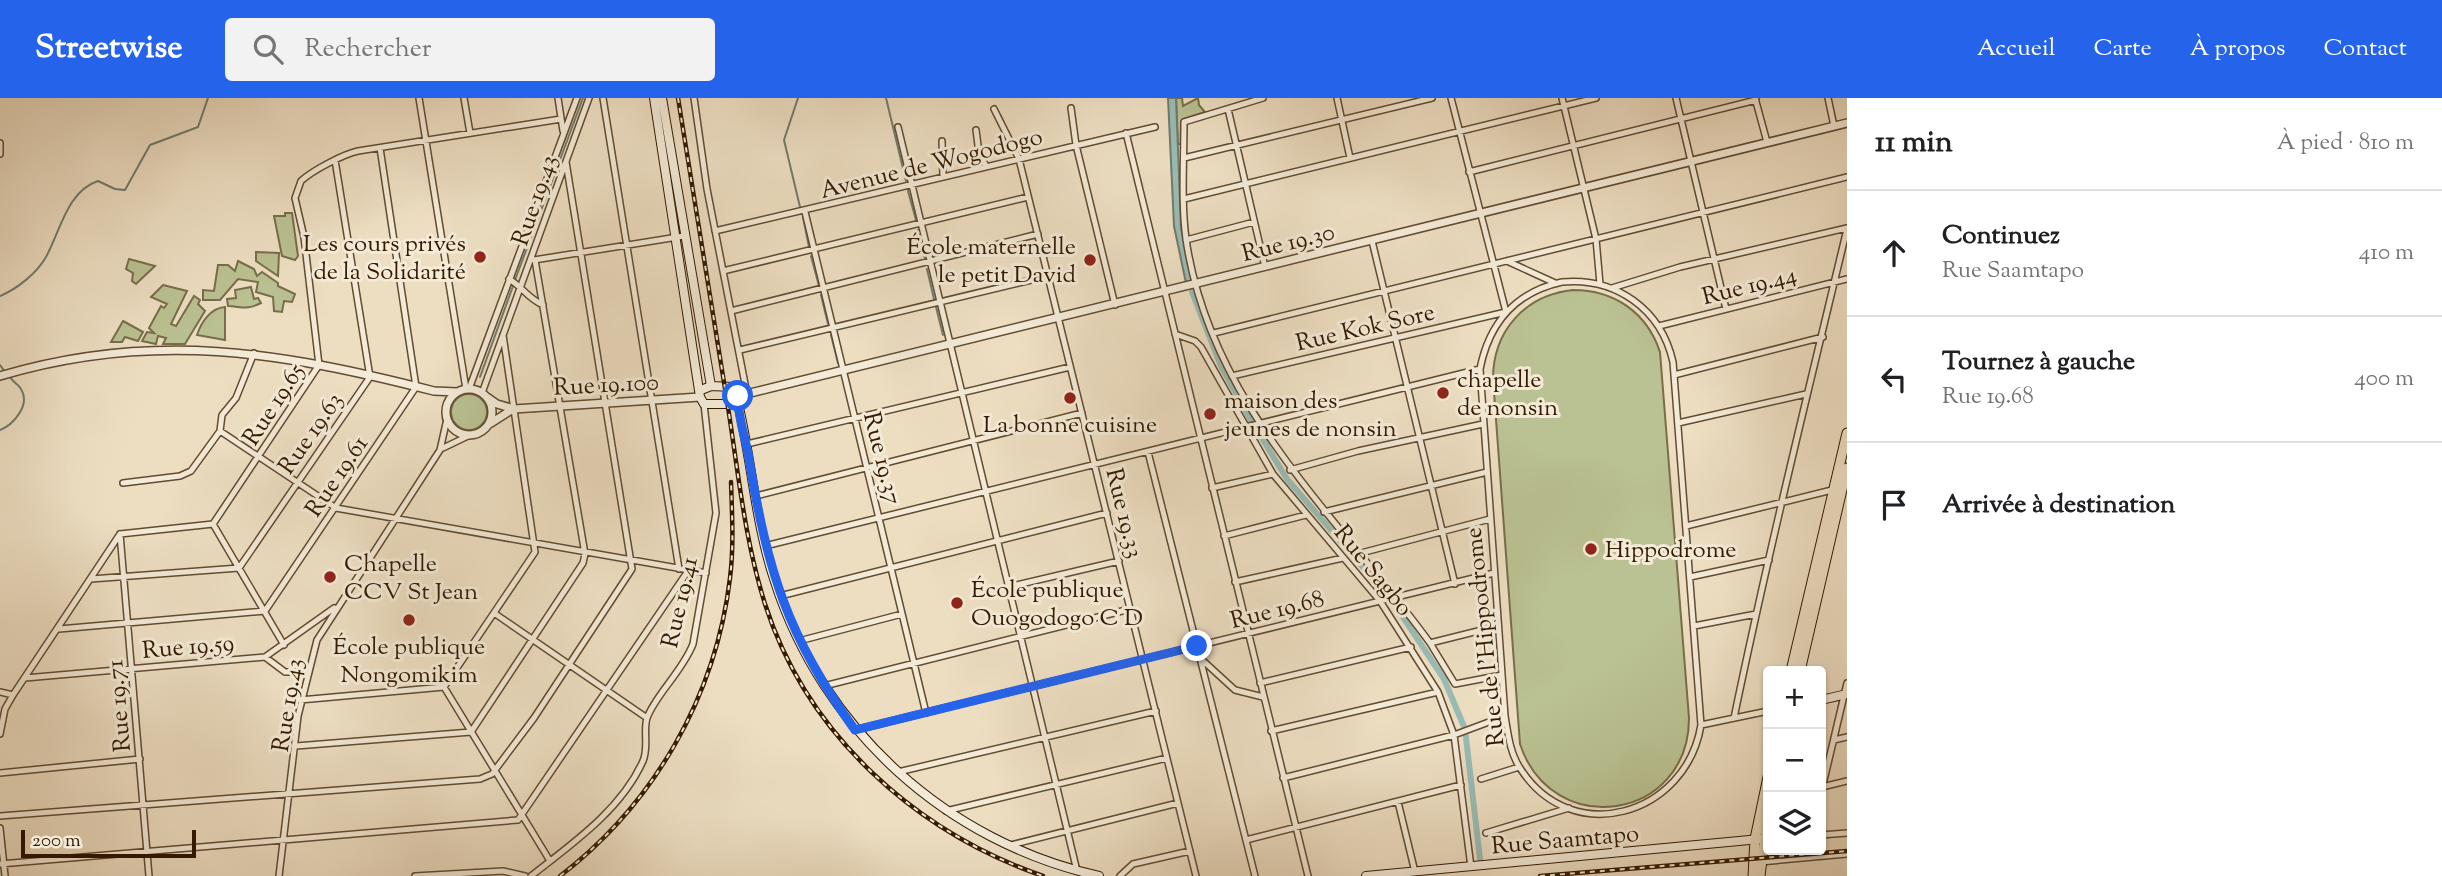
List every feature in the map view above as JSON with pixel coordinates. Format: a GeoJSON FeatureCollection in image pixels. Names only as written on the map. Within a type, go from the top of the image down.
{"type":"FeatureCollection","features":[{"type":"Feature","properties":{"kind":"main road","name":"Rue 19.41"},"geometry":{"type":"LineString","coordinates":[[653,98],[711,386]]}},
{"type":"Feature","properties":{"kind":"main road","name":"Rue 19.41"},"geometry":{"type":"LineString","coordinates":[[663,98],[702,397]]}},
{"type":"Feature","properties":{"kind":"main road"},"geometry":{"type":"LineString","coordinates":[[741,396],[727,405],[702,397],[711,386],[734,387],[741,396],[755,496],[765,546],[780,596],[799,640],[824,686],[855,730],[898,772],[946,811],[1009,846],[1077,871],[1099,876]]}},
{"type":"Feature","properties":{"kind":"main road"},"geometry":{"type":"LineString","coordinates":[[1801,666],[1841,487],[1847,433]]}},
{"type":"Feature","properties":{"kind":"main road"},"geometry":{"type":"LineString","coordinates":[[1792,666],[1847,468]]}},
{"type":"Feature","properties":{"kind":"main road"},"geometry":{"type":"LineString","coordinates":[[1826,699],[1846,694]]}},
{"type":"Feature","properties":{"kind":"main road"},"geometry":{"type":"LineString","coordinates":[[1760,876],[1767,792]]}},
{"type":"Feature","properties":{"kind":"main road"},"geometry":{"type":"LineString","coordinates":[[1753,876],[1762,838]]}},
{"type":"Feature","properties":{"kind":"main road","name":"Rue Saamtapo"},"geometry":{"type":"LineString","coordinates":[[1366,876],[1762,838]]}},
{"type":"Feature","properties":{"kind":"street"},"geometry":{"type":"LineString","coordinates":[[419,98],[464,390]]}},
{"type":"Feature","properties":{"kind":"street"},"geometry":{"type":"LineString","coordinates":[[464,98],[470,132]]}},
{"type":"Feature","properties":{"kind":"street"},"geometry":{"type":"LineString","coordinates":[[558,98],[564,134]]}},
{"type":"Feature","properties":{"kind":"street"},"geometry":{"type":"LineString","coordinates":[[447,418],[449,401],[464,390],[577,98]]}},
{"type":"Feature","properties":{"kind":"street","name":"Rue 19.43"},"geometry":{"type":"LineString","coordinates":[[484,395],[589,98]]}},
{"type":"Feature","properties":{"kind":"street"},"geometry":{"type":"LineString","coordinates":[[603,98],[679,569]]}},
{"type":"Feature","properties":{"kind":"street"},"geometry":{"type":"LineString","coordinates":[[694,98],[715,231],[740,350],[741,396]]}},
{"type":"Feature","properties":{"kind":"street"},"geometry":{"type":"LineString","coordinates":[[1263,98],[1185,122],[1186,240],[1197,284],[1232,376],[1290,470],[1397,597],[1457,685],[1502,675]]}},
{"type":"Feature","properties":{"kind":"street"},"geometry":{"type":"LineString","coordinates":[[1337,98],[1350,158]]}},
{"type":"Feature","properties":{"kind":"street"},"geometry":{"type":"LineString","coordinates":[[1184,158],[1432,98]]}},
{"type":"Feature","properties":{"kind":"street"},"geometry":{"type":"LineString","coordinates":[[1451,98],[1506,312]]}},
{"type":"Feature","properties":{"kind":"street"},"geometry":{"type":"LineString","coordinates":[[1562,98],[1596,239],[1600,284]]}},
{"type":"Feature","properties":{"kind":"street"},"geometry":{"type":"LineString","coordinates":[[1184,199],[1596,98]]}},
{"type":"Feature","properties":{"kind":"street"},"geometry":{"type":"LineString","coordinates":[[1676,98],[1726,309]]}},
{"type":"Feature","properties":{"kind":"street"},"geometry":{"type":"LineString","coordinates":[[1828,98],[1834,126]]}},
{"type":"Feature","properties":{"kind":"street"},"geometry":{"type":"LineString","coordinates":[[1469,172],[1756,99],[1767,142]]}},
{"type":"Feature","properties":{"kind":"street"},"geometry":{"type":"LineString","coordinates":[[1071,108],[1076,145],[1115,305]]}},
{"type":"Feature","properties":{"kind":"street","name":"Rue 19.33"},"geometry":{"type":"LineString","coordinates":[[994,109],[1019,159],[1196,876]]}},
{"type":"Feature","properties":{"kind":"street"},"geometry":{"type":"LineString","coordinates":[[1228,109],[1265,268]]}},
{"type":"Feature","properties":{"kind":"street"},"geometry":{"type":"LineString","coordinates":[[335,160],[341,155],[561,119]]}},
{"type":"Feature","properties":{"kind":"street","name":"Rue 19.30"},"geometry":{"type":"LineString","coordinates":[[741,396],[1847,123]]}},
{"type":"Feature","properties":{"kind":"street"},"geometry":{"type":"LineString","coordinates":[[898,127],[1077,871]]}},
{"type":"Feature","properties":{"kind":"street","name":"Avenue de Wogodogo"},"geometry":{"type":"LineString","coordinates":[[715,231],[805,212],[943,176],[1155,127]]}},
{"type":"Feature","properties":{"kind":"street"},"geometry":{"type":"LineString","coordinates":[[976,130],[979,153],[986,166]]}},
{"type":"Feature","properties":{"kind":"street"},"geometry":{"type":"LineString","coordinates":[[1126,133],[1308,876]]}},
{"type":"Feature","properties":{"kind":"street"},"geometry":{"type":"LineString","coordinates":[[561,141],[572,146]]}},
{"type":"Feature","properties":{"kind":"street"},"geometry":{"type":"LineString","coordinates":[[942,141],[943,176]]}},
{"type":"Feature","properties":{"kind":"street"},"geometry":{"type":"LineString","coordinates":[[0,143],[0,154]]}},
{"type":"Feature","properties":{"kind":"street"},"geometry":{"type":"LineString","coordinates":[[380,148],[416,387]]}},
{"type":"Feature","properties":{"kind":"street","name":"Rue 19.65"},"geometry":{"type":"LineString","coordinates":[[213,524],[260,458],[319,365],[304,237],[295,198],[301,181],[335,160]]}},
{"type":"Feature","properties":{"kind":"street","name":"Rue 19.63"},"geometry":{"type":"LineString","coordinates":[[239,568],[370,377],[335,160]]}},
{"type":"Feature","properties":{"kind":"street"},"geometry":{"type":"LineString","coordinates":[[0,816],[480,779],[495,770],[629,575],[632,562],[566,162]]}},
{"type":"Feature","properties":{"kind":"street"},"geometry":{"type":"LineString","coordinates":[[1214,332],[1847,177]]}},
{"type":"Feature","properties":{"kind":"street"},"geometry":{"type":"LineString","coordinates":[[723,271],[1028,197]]}},
{"type":"Feature","properties":{"kind":"street","name":"Rue 19.37"},"geometry":{"type":"LineString","coordinates":[[805,212],[926,713]]}},
{"type":"Feature","properties":{"kind":"street"},"geometry":{"type":"LineString","coordinates":[[1186,240],[1254,222]]}},
{"type":"Feature","properties":{"kind":"street"},"geometry":{"type":"LineString","coordinates":[[1612,288],[1643,276],[1847,229],[1823,337],[1806,394],[1734,718]]}},
{"type":"Feature","properties":{"kind":"street"},"geometry":{"type":"LineString","coordinates":[[731,312],[930,264],[1038,234]]}},
{"type":"Feature","properties":{"kind":"street"},"geometry":{"type":"LineString","coordinates":[[471,732],[583,563],[585,554],[533,260],[679,236]]}},
{"type":"Feature","properties":{"kind":"street"},"geometry":{"type":"LineString","coordinates":[[1372,241],[1455,583]]}},
{"type":"Feature","properties":{"kind":"street"},"geometry":{"type":"LineString","coordinates":[[1507,261],[1556,284]]}},
{"type":"Feature","properties":{"kind":"street"},"geometry":{"type":"LineString","coordinates":[[740,350],[1048,276]]}},
{"type":"Feature","properties":{"kind":"street"},"geometry":{"type":"LineString","coordinates":[[509,279],[521,286],[529,298],[543,305]]}},
{"type":"Feature","properties":{"kind":"street","name":"Rue 19.44"},"geometry":{"type":"LineString","coordinates":[[1659,326],[1847,279]]}},
{"type":"Feature","properties":{"kind":"street","name":"Rue de l'Hippodrome"},"geometry":{"type":"LineString","coordinates":[[1581,281],[1600,284],[1641,305],[1659,326],[1671,353],[1674,375],[1701,725],[1697,744],[1685,770],[1657,797],[1632,810],[1613,813],[1569,808],[1541,792],[1519,767],[1512,754],[1505,716],[1480,369],[1489,337],[1506,312],[1526,295],[1556,284],[1581,281]]}},
{"type":"Feature","properties":{"kind":"street","name":"Rue Kok Sore"},"geometry":{"type":"LineString","coordinates":[[1232,376],[1506,312]]}},
{"type":"Feature","properties":{"kind":"street","name":"Rue Sagbo"},"geometry":{"type":"LineString","coordinates":[[1175,334],[1195,341],[1201,347],[1244,428],[1273,474],[1380,601],[1438,692],[1454,735],[1471,867]]}},
{"type":"Feature","properties":{"kind":"street"},"geometry":{"type":"LineString","coordinates":[[444,687],[535,552],[503,335]]}},
{"type":"Feature","properties":{"kind":"street"},"geometry":{"type":"LineString","coordinates":[[1674,375],[1823,337]]}},
{"type":"Feature","properties":{"kind":"street"},"geometry":{"type":"LineString","coordinates":[[0,376],[62,359],[141,349],[254,353],[433,391],[464,390],[484,395],[493,411],[488,426],[480,433],[468,436],[455,431],[433,391]]}},
{"type":"Feature","properties":{"kind":"street"},"geometry":{"type":"LineString","coordinates":[[122,483],[187,474],[220,431],[222,415],[236,398],[254,353]]}},
{"type":"Feature","properties":{"kind":"street"},"geometry":{"type":"LineString","coordinates":[[747,444],[1070,367]]}},
{"type":"Feature","properties":{"kind":"street"},"geometry":{"type":"LineString","coordinates":[[765,546],[1480,369]]}},
{"type":"Feature","properties":{"kind":"street","name":"Rue 19.61"},"geometry":{"type":"LineString","coordinates":[[265,611],[416,387]]}},
{"type":"Feature","properties":{"kind":"street"},"geometry":{"type":"LineString","coordinates":[[1678,423],[1806,394]]}},
{"type":"Feature","properties":{"kind":"street","name":"Rue 19.100"},"geometry":{"type":"LineString","coordinates":[[484,395],[513,409]]}},
{"type":"Feature","properties":{"kind":"street","name":"Rue 19.100"},"geometry":{"type":"LineString","coordinates":[[488,426],[513,409],[702,397]]}},
{"type":"Feature","properties":{"kind":"street","name":"Rue 19.41"},"geometry":{"type":"LineString","coordinates":[[647,718],[686,661],[697,626],[715,527],[716,493],[702,397]]}},
{"type":"Feature","properties":{"kind":"street"},"geometry":{"type":"LineString","coordinates":[[755,496],[1082,413]]}},
{"type":"Feature","properties":{"kind":"street","name":"Rue 19.43"},"geometry":{"type":"LineString","coordinates":[[279,876],[300,700],[317,640],[440,450],[447,418]]}},
{"type":"Feature","properties":{"kind":"street"},"geometry":{"type":"LineString","coordinates":[[1290,470],[1483,424]]}},
{"type":"Feature","properties":{"kind":"street"},"geometry":{"type":"LineString","coordinates":[[220,431],[336,508],[585,554],[706,573]]}},
{"type":"Feature","properties":{"kind":"street","name":"Rue 19.43"},"geometry":{"type":"LineString","coordinates":[[440,450],[468,436]]}},
{"type":"Feature","properties":{"kind":"street"},"geometry":{"type":"LineString","coordinates":[[1148,452],[1255,876]]}},
{"type":"Feature","properties":{"kind":"street"},"geometry":{"type":"LineString","coordinates":[[1324,512],[1487,472]]}},
{"type":"Feature","properties":{"kind":"street"},"geometry":{"type":"LineString","coordinates":[[1212,488],[1273,474]]}},
{"type":"Feature","properties":{"kind":"street"},"geometry":{"type":"LineString","coordinates":[[1686,526],[1841,487]]}},
{"type":"Feature","properties":{"kind":"street"},"geometry":{"type":"LineString","coordinates":[[780,596],[1107,513]]}},
{"type":"Feature","properties":{"kind":"street"},"geometry":{"type":"LineString","coordinates":[[1224,536],[1306,515]]}},
{"type":"Feature","properties":{"kind":"street"},"geometry":{"type":"LineString","coordinates":[[1361,553],[1490,519]]}},
{"type":"Feature","properties":{"kind":"street"},"geometry":{"type":"LineString","coordinates":[[0,734],[5,709],[13,695],[120,534],[213,524],[284,645]]}},
{"type":"Feature","properties":{"kind":"street","name":"Rue 19.71"},"geometry":{"type":"LineString","coordinates":[[120,534],[149,876]]}},
{"type":"Feature","properties":{"kind":"street"},"geometry":{"type":"LineString","coordinates":[[1235,582],[1343,558]]}},
{"type":"Feature","properties":{"kind":"street"},"geometry":{"type":"LineString","coordinates":[[1690,578],[1769,560]]}},
{"type":"Feature","properties":{"kind":"street"},"geometry":{"type":"LineString","coordinates":[[1009,587],[1118,561]]}},
{"type":"Feature","properties":{"kind":"street"},"geometry":{"type":"LineString","coordinates":[[91,579],[239,568]]}},
{"type":"Feature","properties":{"kind":"street"},"geometry":{"type":"LineString","coordinates":[[2,864],[513,822],[522,816],[688,571]]}},
{"type":"Feature","properties":{"kind":"street","name":"Rue 19.68"},"geometry":{"type":"LineString","coordinates":[[855,730],[1494,573]]}},
{"type":"Feature","properties":{"kind":"street","name":"Rue 19.59"},"geometry":{"type":"LineString","coordinates":[[25,678],[265,657],[337,606]]}},
{"type":"Feature","properties":{"kind":"street"},"geometry":{"type":"LineString","coordinates":[[824,686],[1130,609]]}},
{"type":"Feature","properties":{"kind":"street"},"geometry":{"type":"LineString","coordinates":[[58,629],[265,611]]}},
{"type":"Feature","properties":{"kind":"street"},"geometry":{"type":"LineString","coordinates":[[494,613],[647,718],[646,751],[633,778],[597,822],[531,876]]}},
{"type":"Feature","properties":{"kind":"street"},"geometry":{"type":"LineString","coordinates":[[799,640],[902,614]]}},
{"type":"Feature","properties":{"kind":"street"},"geometry":{"type":"LineString","coordinates":[[1694,626],[1756,614]]}},
{"type":"Feature","properties":{"kind":"street"},"geometry":{"type":"LineString","coordinates":[[1430,643],[1498,626]]}},
{"type":"Feature","properties":{"kind":"street"},"geometry":{"type":"LineString","coordinates":[[1260,683],[1411,647]]}},
{"type":"Feature","properties":{"kind":"street"},"geometry":{"type":"LineString","coordinates":[[265,657],[285,673],[308,672]]}},
{"type":"Feature","properties":{"kind":"street"},"geometry":{"type":"LineString","coordinates":[[1200,658],[1235,690],[1263,697]]}},
{"type":"Feature","properties":{"kind":"street"},"geometry":{"type":"LineString","coordinates":[[1826,771],[1847,683]]}},
{"type":"Feature","properties":{"kind":"street"},"geometry":{"type":"LineString","coordinates":[[300,700],[444,687]]}},
{"type":"Feature","properties":{"kind":"street"},"geometry":{"type":"LineString","coordinates":[[444,687],[550,861]]}},
{"type":"Feature","properties":{"kind":"street"},"geometry":{"type":"LineString","coordinates":[[0,692],[13,695]]}},
{"type":"Feature","properties":{"kind":"street"},"geometry":{"type":"LineString","coordinates":[[1272,731],[1438,692]]}},
{"type":"Feature","properties":{"kind":"street"},"geometry":{"type":"LineString","coordinates":[[898,772],[1156,711]]}},
{"type":"Feature","properties":{"kind":"street"},"geometry":{"type":"LineString","coordinates":[[1701,725],[1763,712]]}},
{"type":"Feature","properties":{"kind":"street"},"geometry":{"type":"LineString","coordinates":[[1283,778],[1454,735],[1505,716]]}},
{"type":"Feature","properties":{"kind":"street"},"geometry":{"type":"LineString","coordinates":[[296,747],[471,732]]}},
{"type":"Feature","properties":{"kind":"street"},"geometry":{"type":"LineString","coordinates":[[1834,740],[1847,737]]}},
{"type":"Feature","properties":{"kind":"street"},"geometry":{"type":"LineString","coordinates":[[946,811],[1167,758]]}},
{"type":"Feature","properties":{"kind":"street"},"geometry":{"type":"LineString","coordinates":[[0,773],[140,760]]}},
{"type":"Feature","properties":{"kind":"street"},"geometry":{"type":"LineString","coordinates":[[1481,779],[1519,767]]}},
{"type":"Feature","properties":{"kind":"street"},"geometry":{"type":"LineString","coordinates":[[1826,788],[1847,780]]}},
{"type":"Feature","properties":{"kind":"street"},"geometry":{"type":"LineString","coordinates":[[1246,840],[1461,785]]}},
{"type":"Feature","properties":{"kind":"street"},"geometry":{"type":"LineString","coordinates":[[1398,802],[1415,872]]}},
{"type":"Feature","properties":{"kind":"street"},"geometry":{"type":"LineString","coordinates":[[1009,846],[1178,803]]}},
{"type":"Feature","properties":{"kind":"street"},"geometry":{"type":"LineString","coordinates":[[1486,833],[1569,808]]}},
{"type":"Feature","properties":{"kind":"street"},"geometry":{"type":"LineString","coordinates":[[0,828],[5,876]]}},
{"type":"Feature","properties":{"kind":"street"},"geometry":{"type":"LineString","coordinates":[[1826,835],[1847,833]]}},
{"type":"Feature","properties":{"kind":"street"},"geometry":{"type":"LineString","coordinates":[[1120,876],[1133,864],[1190,851]]}},
{"type":"Feature","properties":{"kind":"street"},"geometry":{"type":"LineString","coordinates":[[1760,862],[1847,854]]}},
{"type":"Feature","properties":{"kind":"street"},"geometry":{"type":"LineString","coordinates":[[415,876],[503,871],[525,876]]}},
{"type":"Feature","properties":{"kind":"green space"},"geometry":{"type":"Polygon","coordinates":[[[1176,98],[1182,98],[1183,106],[1198,98],[1199,105],[1205,112],[1183,119],[1183,144],[1178,144],[1176,98]]]}},
{"type":"Feature","properties":{"kind":"green space"},"geometry":{"type":"Polygon","coordinates":[[[285,213],[292,213],[298,256],[295,260],[282,256],[274,216],[285,216],[285,213]]]}},
{"type":"Feature","properties":{"kind":"green space"},"geometry":{"type":"Polygon","coordinates":[[[256,252],[279,253],[278,276],[256,261],[256,252]]]}},
{"type":"Feature","properties":{"kind":"green space"},"geometry":{"type":"Polygon","coordinates":[[[129,259],[155,266],[136,284],[132,281],[133,273],[126,269],[129,259]]]}},
{"type":"Feature","properties":{"kind":"green space"},"geometry":{"type":"Polygon","coordinates":[[[238,261],[254,269],[257,276],[262,272],[278,283],[278,286],[295,294],[292,302],[284,301],[282,312],[274,311],[273,297],[256,292],[258,282],[238,279],[220,300],[203,300],[203,290],[214,291],[218,265],[228,265],[235,271],[238,261]]]}},
{"type":"Feature","properties":{"kind":"green space"},"geometry":{"type":"Polygon","coordinates":[[[163,285],[187,291],[171,324],[176,326],[194,296],[200,300],[198,304],[205,311],[185,344],[163,344],[166,338],[158,336],[156,344],[142,341],[147,332],[154,333],[149,328],[161,306],[164,308],[167,304],[151,297],[163,285]]]}},
{"type":"Feature","properties":{"kind":"green space"},"geometry":{"type":"Polygon","coordinates":[[[251,287],[254,299],[258,298],[261,303],[249,307],[228,306],[227,299],[236,298],[235,290],[251,287]]]}},
{"type":"Feature","properties":{"kind":"green space","name":"Hippodrome"},"geometry":{"type":"Polygon","coordinates":[[[1573,290],[1602,294],[1627,306],[1647,326],[1660,352],[1689,718],[1683,753],[1667,779],[1644,797],[1616,806],[1588,806],[1560,795],[1536,775],[1520,744],[1493,379],[1494,362],[1506,331],[1515,318],[1540,299],[1573,290]]]}},
{"type":"Feature","properties":{"kind":"green space"},"geometry":{"type":"Polygon","coordinates":[[[225,307],[225,340],[197,335],[211,313],[225,307]]]}},
{"type":"Feature","properties":{"kind":"green space"},"geometry":{"type":"Polygon","coordinates":[[[123,321],[143,332],[138,341],[125,337],[122,342],[111,342],[123,321]]]}},
{"type":"Feature","properties":{"kind":"green space"},"geometry":{"type":"Polygon","coordinates":[[[469,394],[482,399],[487,412],[482,425],[469,430],[456,425],[451,412],[456,399],[469,394]]]}},
{"type":"Feature","properties":{"kind":"water"},"geometry":{"type":"Polygon","coordinates":[[[1168,98],[1176,98],[1181,228],[1192,282],[1186,283],[1174,226],[1168,98]]]}},
{"type":"Feature","properties":{"kind":"waterway"},"geometry":{"type":"LineString","coordinates":[[0,296],[26,280],[42,263],[66,213],[87,186],[98,181],[115,189],[125,190],[150,145],[198,127],[208,98]]}},
{"type":"Feature","properties":{"kind":"waterway"},"geometry":{"type":"LineString","coordinates":[[515,280],[583,98]]}},
{"type":"Feature","properties":{"kind":"waterway"},"geometry":{"type":"LineString","coordinates":[[798,98],[784,140],[800,207]]}},
{"type":"Feature","properties":{"kind":"waterway"},"geometry":{"type":"LineString","coordinates":[[886,98],[906,181]]}},
{"type":"Feature","properties":{"kind":"waterway"},"geometry":{"type":"LineString","coordinates":[[908,191],[916,220]]}},
{"type":"Feature","properties":{"kind":"waterway"},"geometry":{"type":"LineString","coordinates":[[803,217],[809,247]]}},
{"type":"Feature","properties":{"kind":"waterway"},"geometry":{"type":"LineString","coordinates":[[918,230],[925,259]]}},
{"type":"Feature","properties":{"kind":"waterway"},"geometry":{"type":"LineString","coordinates":[[811,256],[819,286]]}},
{"type":"Feature","properties":{"kind":"waterway"},"geometry":{"type":"LineString","coordinates":[[927,269],[934,299]]}},
{"type":"Feature","properties":{"kind":"waterway"},"geometry":{"type":"LineString","coordinates":[[480,377],[513,286]]}},
{"type":"Feature","properties":{"kind":"waterway"},"geometry":{"type":"LineString","coordinates":[[1192,292],[1221,366],[1252,422]]}},
{"type":"Feature","properties":{"kind":"waterway"},"geometry":{"type":"LineString","coordinates":[[821,295],[828,324]]}},
{"type":"Feature","properties":{"kind":"waterway"},"geometry":{"type":"LineString","coordinates":[[936,307],[943,335]]}},
{"type":"Feature","properties":{"kind":"waterway"},"geometry":{"type":"LineString","coordinates":[[831,335],[838,363]]}},
{"type":"Feature","properties":{"kind":"waterway"},"geometry":{"type":"LineString","coordinates":[[0,365],[6,373]]}},
{"type":"Feature","properties":{"kind":"waterway"},"geometry":{"type":"LineString","coordinates":[[0,430],[15,419],[24,401],[21,389],[10,377]]}},
{"type":"Feature","properties":{"kind":"waterway"},"geometry":{"type":"LineString","coordinates":[[1257,430],[1287,479],[1388,596]]}},
{"type":"Feature","properties":{"kind":"waterway"},"geometry":{"type":"LineString","coordinates":[[1395,605],[1444,679],[1465,729],[1480,859]]}},
{"type":"Feature","properties":{"kind":"railway"},"geometry":{"type":"LineString","coordinates":[[678,98],[747,529],[765,604],[784,651],[808,696],[838,736],[872,773],[910,805],[952,833],[996,857],[1043,876]]}},
{"type":"Feature","properties":{"kind":"railway"},"geometry":{"type":"LineString","coordinates":[[560,876],[624,816],[675,744],[695,705],[723,622],[730,578],[731,482]]}},
{"type":"Feature","properties":{"kind":"railway"},"geometry":{"type":"LineString","coordinates":[[1540,876],[1847,851]]}},
{"type":"Feature","properties":{"kind":"place","name":"Les cours privés de la Solidarité"},"geometry":{"type":"Point","coordinates":[480,257]}},
{"type":"Feature","properties":{"kind":"place","name":"École maternelle le petit David"},"geometry":{"type":"Point","coordinates":[1090,260]}},
{"type":"Feature","properties":{"kind":"place","name":"chapelle de nonsin"},"geometry":{"type":"Point","coordinates":[1443,393]}},
{"type":"Feature","properties":{"kind":"place","name":"La bonne cuisine"},"geometry":{"type":"Point","coordinates":[1070,398]}},
{"type":"Feature","properties":{"kind":"place","name":"maison des jeunes de nonsin"},"geometry":{"type":"Point","coordinates":[1210,414]}},
{"type":"Feature","properties":{"kind":"place","name":"Hippodrome"},"geometry":{"type":"Point","coordinates":[1591,549]}},
{"type":"Feature","properties":{"kind":"place","name":"Chapelle CCV St Jean"},"geometry":{"type":"Point","coordinates":[330,577]}},
{"type":"Feature","properties":{"kind":"place","name":"École publique Ouogodogo C D"},"geometry":{"type":"Point","coordinates":[957,603]}},
{"type":"Feature","properties":{"kind":"place","name":"École publique Nongomikim"},"geometry":{"type":"Point","coordinates":[409,620]}},
{"type":"Feature","properties":{"kind":"route"},"geometry":{"type":"LineString","coordinates":[[738,396],[761,528],[774,580],[799,640],[824,686],[855,730],[1197,646]]}}]}
